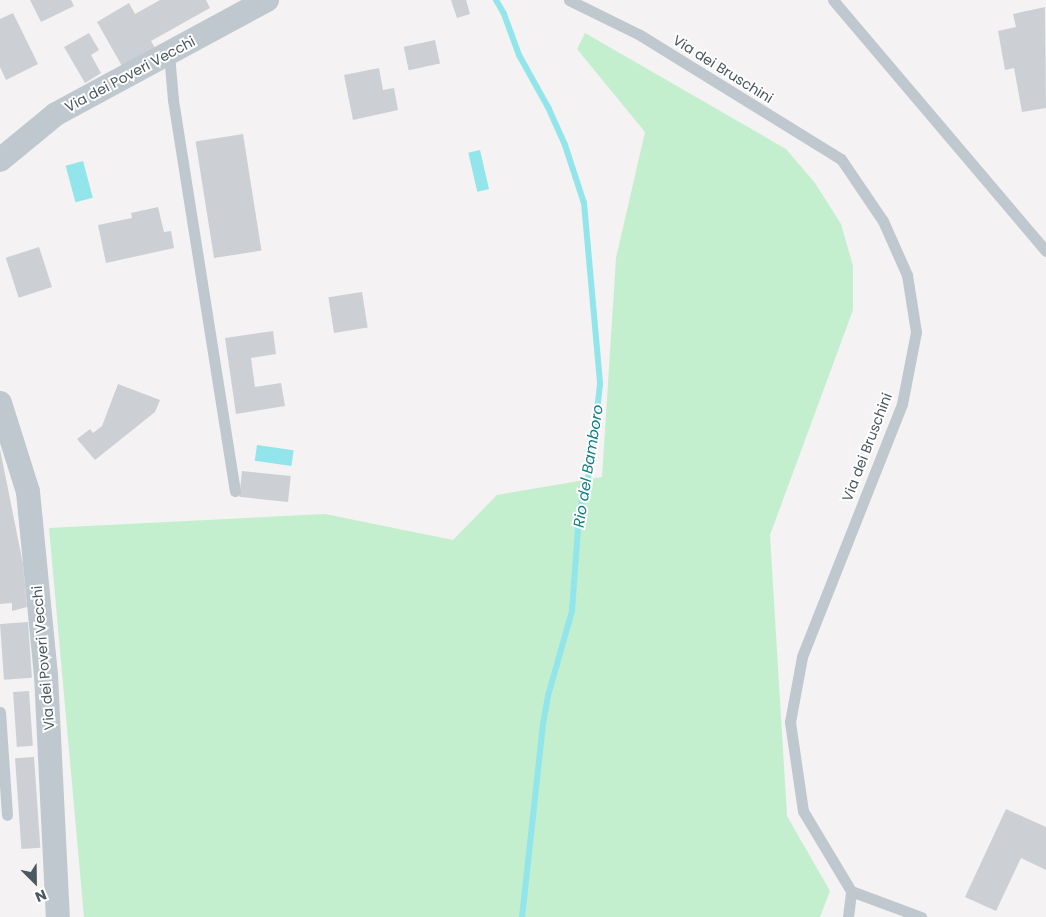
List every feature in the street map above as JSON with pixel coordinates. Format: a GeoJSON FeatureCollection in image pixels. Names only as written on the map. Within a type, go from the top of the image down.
{"type":"FeatureCollection","features":[{"type":"Feature","properties":{"kind":"street","name":"Via dei Poveri Vecchi"},"geometry":{"type":"LineString","coordinates":[[0,160],[56,114],[267,0]]}},
{"type":"Feature","properties":{"kind":"street","name":"Via dei Poveri Vecchi"},"geometry":{"type":"LineString","coordinates":[[0,403],[28,492],[46,675],[58,917]]}},
{"type":"Feature","properties":{"kind":"lane","name":"Via dei Bruschini"},"geometry":{"type":"LineString","coordinates":[[569,0],[640,36],[841,159],[883,221],[908,275],[916,332],[902,404],[802,657],[790,722],[802,811],[851,890]]}},
{"type":"Feature","properties":{"kind":"lane"},"geometry":{"type":"LineString","coordinates":[[833,0],[1046,251]]}},
{"type":"Feature","properties":{"kind":"lane"},"geometry":{"type":"LineString","coordinates":[[169,54],[174,110],[235,491]]}},
{"type":"Feature","properties":{"kind":"lane"},"geometry":{"type":"LineString","coordinates":[[0,712],[7,815]]}},
{"type":"Feature","properties":{"kind":"lane"},"geometry":{"type":"LineString","coordinates":[[848,917],[851,890],[921,917]]}},
{"type":"Feature","properties":{"kind":"green space"},"geometry":{"type":"Polygon","coordinates":[[[585,33],[786,149],[815,183],[841,224],[853,266],[853,310],[770,535],[787,816],[830,891],[820,917],[84,917],[49,528],[325,514],[453,540],[497,495],[602,477],[616,258],[645,132],[577,49],[585,33]]]}},
{"type":"Feature","properties":{"kind":"water"},"geometry":{"type":"Polygon","coordinates":[[[480,150],[489,189],[477,192],[468,153],[480,150]]]}},
{"type":"Feature","properties":{"kind":"water"},"geometry":{"type":"Polygon","coordinates":[[[83,161],[93,198],[75,202],[66,166],[83,161]]]}},
{"type":"Feature","properties":{"kind":"water"},"geometry":{"type":"Polygon","coordinates":[[[257,445],[294,450],[291,466],[255,461],[257,445]]]}},
{"type":"Feature","properties":{"kind":"building"},"geometry":{"type":"Polygon","coordinates":[[[30,0],[71,0],[74,6],[41,22],[30,0]]]}},
{"type":"Feature","properties":{"kind":"building"},"geometry":{"type":"Polygon","coordinates":[[[160,0],[206,0],[210,8],[151,41],[155,48],[122,66],[97,22],[129,3],[135,14],[160,0]]]}},
{"type":"Feature","properties":{"kind":"building"},"geometry":{"type":"Polygon","coordinates":[[[451,0],[466,0],[470,14],[457,18],[451,0]]]}},
{"type":"Feature","properties":{"kind":"building"},"geometry":{"type":"Polygon","coordinates":[[[1045,7],[1046,108],[1022,112],[1014,68],[1005,70],[998,31],[1016,27],[1013,14],[1045,7]]]}},
{"type":"Feature","properties":{"kind":"building"},"geometry":{"type":"Polygon","coordinates":[[[13,13],[38,64],[6,80],[0,67],[0,19],[13,13]]]}},
{"type":"Feature","properties":{"kind":"building"},"geometry":{"type":"Polygon","coordinates":[[[89,33],[99,50],[91,55],[101,73],[85,83],[64,47],[89,33]]]}},
{"type":"Feature","properties":{"kind":"building"},"geometry":{"type":"Polygon","coordinates":[[[435,40],[440,63],[409,70],[404,47],[435,40]]]}},
{"type":"Feature","properties":{"kind":"building"},"geometry":{"type":"Polygon","coordinates":[[[379,68],[383,90],[394,88],[398,110],[353,120],[344,75],[379,68]]]}},
{"type":"Feature","properties":{"kind":"building"},"geometry":{"type":"Polygon","coordinates":[[[243,134],[261,251],[214,258],[196,142],[243,134]]]}},
{"type":"Feature","properties":{"kind":"building"},"geometry":{"type":"Polygon","coordinates":[[[158,207],[164,232],[171,231],[174,248],[106,263],[98,225],[132,218],[131,213],[158,207]]]}},
{"type":"Feature","properties":{"kind":"building"},"geometry":{"type":"Polygon","coordinates":[[[39,247],[52,287],[19,298],[6,258],[39,247]]]}},
{"type":"Feature","properties":{"kind":"building"},"geometry":{"type":"Polygon","coordinates":[[[362,292],[368,328],[334,333],[328,297],[362,292]]]}},
{"type":"Feature","properties":{"kind":"building"},"geometry":{"type":"Polygon","coordinates":[[[273,331],[276,354],[251,358],[255,387],[281,383],[285,406],[236,414],[225,338],[273,331]]]}},
{"type":"Feature","properties":{"kind":"building"},"geometry":{"type":"Polygon","coordinates":[[[118,384],[160,400],[155,412],[95,460],[77,439],[90,429],[93,433],[102,426],[118,384]]]}},
{"type":"Feature","properties":{"kind":"building"},"geometry":{"type":"Polygon","coordinates":[[[0,449],[23,564],[27,607],[12,611],[12,603],[0,604],[0,449]]]}},
{"type":"Feature","properties":{"kind":"building"},"geometry":{"type":"Polygon","coordinates":[[[242,471],[291,476],[288,502],[239,497],[242,471]]]}},
{"type":"Feature","properties":{"kind":"building"},"geometry":{"type":"Polygon","coordinates":[[[28,622],[32,678],[4,680],[0,624],[28,622]]]}},
{"type":"Feature","properties":{"kind":"building"},"geometry":{"type":"Polygon","coordinates":[[[29,691],[33,746],[17,747],[13,692],[29,691]]]}},
{"type":"Feature","properties":{"kind":"building"},"geometry":{"type":"Polygon","coordinates":[[[34,757],[40,848],[21,849],[15,758],[34,757]]]}},
{"type":"Feature","properties":{"kind":"building"},"geometry":{"type":"Polygon","coordinates":[[[1006,809],[1046,827],[1046,870],[1021,858],[996,911],[965,897],[1006,809]]]}},
{"type":"Feature","properties":{"kind":"waterway","name":"Rio del Bamboro"},"geometry":{"type":"LineString","coordinates":[[496,0],[504,14],[519,55],[548,107],[565,145],[584,203],[600,384],[591,465],[579,515],[572,611],[548,696],[543,724],[522,917]]}}]}
